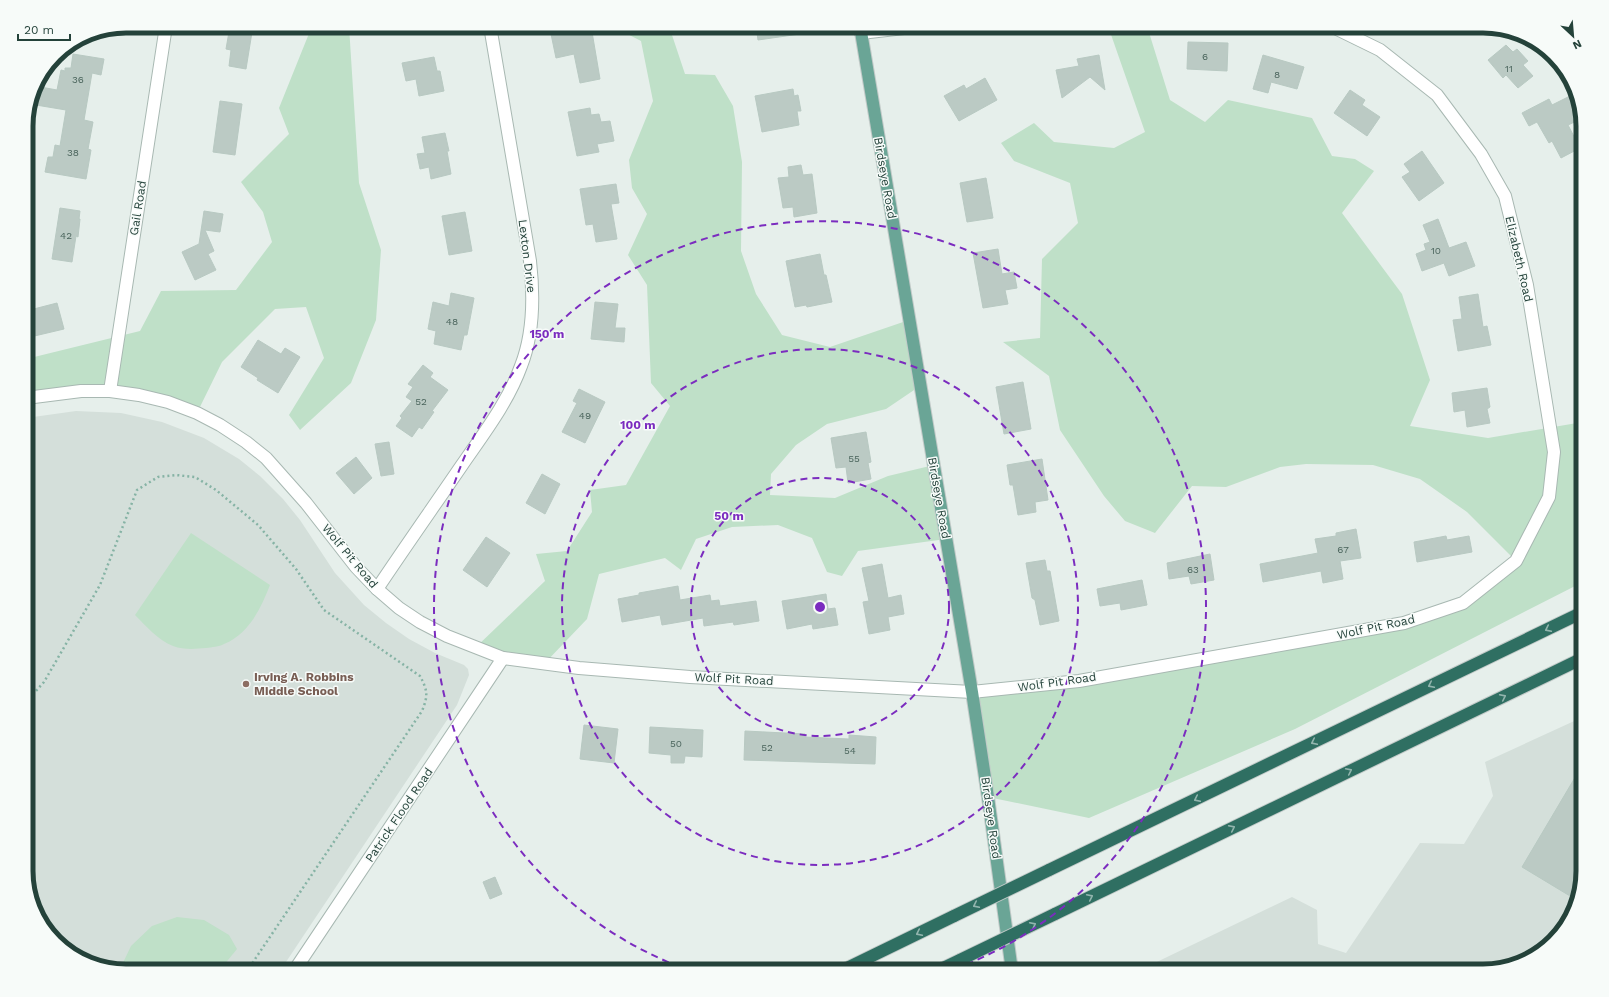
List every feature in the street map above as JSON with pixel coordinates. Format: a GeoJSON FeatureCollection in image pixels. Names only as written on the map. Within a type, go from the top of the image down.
{"type":"FeatureCollection","features":[{"type":"Feature","properties":{"kind":"highway"},"geometry":{"type":"LineString","coordinates":[[855,964],[1576,615]]}},
{"type":"Feature","properties":{"kind":"highway"},"geometry":{"type":"LineString","coordinates":[[952,964],[1576,661]]}},
{"type":"Feature","properties":{"kind":"main road","name":"Birdseye Road"},"geometry":{"type":"LineString","coordinates":[[861,33],[972,692],[1011,964]]}},
{"type":"Feature","properties":{"kind":"street","name":"Gail Road"},"geometry":{"type":"LineString","coordinates":[[110,391],[165,33]]}},
{"type":"Feature","properties":{"kind":"street","name":"Lexton Drive"},"geometry":{"type":"LineString","coordinates":[[377,589],[496,416],[522,366],[528,341],[532,315],[533,287],[530,261],[491,33]]}},
{"type":"Feature","properties":{"kind":"street","name":"Elizabeth Road"},"geometry":{"type":"LineString","coordinates":[[1345,33],[1380,50],[1437,95],[1481,154],[1505,196],[1526,286],[1554,452],[1548,497],[1516,561]]}},
{"type":"Feature","properties":{"kind":"street","name":"Wolf Pit Road"},"geometry":{"type":"LineString","coordinates":[[33,397],[81,391],[110,391],[138,395],[168,402],[196,413],[220,425],[246,442],[266,458],[284,477],[356,567],[377,589],[399,608],[420,622],[447,636],[503,658],[579,668],[690,677],[972,692],[1079,681],[1404,623],[1463,603],[1516,561]]}},
{"type":"Feature","properties":{"kind":"street","name":"Patrick Flood Road"},"geometry":{"type":"LineString","coordinates":[[299,964],[503,658]]}},
{"type":"Feature","properties":{"kind":"path"},"geometry":{"type":"LineString","coordinates":[[33,694],[44,682],[100,585],[137,490],[158,477],[176,475],[195,477],[216,490],[258,525],[296,569],[324,610],[420,676],[426,688],[427,700],[422,711],[252,964]]}},
{"type":"Feature","properties":{"kind":"shaded area","name":"Irving A. Robbins Middle School"},"geometry":{"type":"Polygon","coordinates":[[[76,411],[121,413],[162,422],[204,438],[239,459],[260,476],[283,499],[300,520],[335,573],[364,605],[409,639],[435,653],[464,665],[468,669],[469,675],[457,705],[285,964],[126,964],[102,961],[90,957],[69,945],[56,932],[43,912],[38,901],[33,877],[33,417],[76,411]]]}},
{"type":"Feature","properties":{"kind":"shaded area"},"geometry":{"type":"Polygon","coordinates":[[[1576,720],[1576,871],[1573,895],[1569,907],[1557,928],[1540,945],[1529,952],[1507,961],[1483,964],[1153,964],[1292,897],[1317,910],[1318,944],[1346,953],[1420,843],[1464,844],[1493,796],[1485,762],[1576,720]]]}},
{"type":"Feature","properties":{"kind":"green space"},"geometry":{"type":"Polygon","coordinates":[[[309,33],[349,33],[359,183],[381,250],[376,320],[351,383],[300,430],[289,415],[324,358],[306,307],[275,309],[222,362],[197,413],[139,395],[33,398],[33,357],[140,331],[161,291],[236,290],[272,242],[263,212],[241,182],[289,134],[279,108],[309,33]]]}},
{"type":"Feature","properties":{"kind":"green space"},"geometry":{"type":"Polygon","coordinates":[[[626,33],[671,33],[685,74],[715,75],[733,106],[742,162],[741,251],[756,294],[782,335],[830,347],[909,320],[920,386],[886,409],[827,424],[796,445],[771,474],[770,495],[835,498],[888,476],[934,465],[946,539],[858,551],[842,576],[827,572],[812,538],[778,525],[732,527],[696,539],[681,570],[665,558],[599,574],[587,619],[544,664],[475,648],[545,581],[536,554],[567,551],[592,512],[590,490],[626,485],[670,406],[651,383],[647,285],[628,255],[647,214],[632,188],[629,160],[653,101],[641,41],[626,33]]]}},
{"type":"Feature","properties":{"kind":"green space"},"geometry":{"type":"Polygon","coordinates":[[[1110,33],[1149,33],[1170,100],[1205,122],[1228,100],[1312,118],[1332,156],[1355,159],[1374,171],[1342,213],[1402,294],[1430,380],[1410,426],[1488,438],[1576,423],[1576,586],[1295,729],[1089,818],[988,797],[972,692],[1026,687],[1404,623],[1463,603],[1516,561],[1467,512],[1420,479],[1373,465],[1306,464],[1280,467],[1226,487],[1192,486],[1155,533],[1125,521],[1104,496],[1060,430],[1049,376],[1003,342],[1040,338],[1042,259],[1078,223],[1070,183],[1014,161],[1001,143],[1034,123],[1054,142],[1114,148],[1145,132],[1110,33]]]}},
{"type":"Feature","properties":{"kind":"green space"},"geometry":{"type":"Polygon","coordinates":[[[191,533],[270,585],[263,603],[247,627],[233,640],[222,645],[190,649],[173,646],[157,636],[135,615],[191,533]]]}},
{"type":"Feature","properties":{"kind":"green space"},"geometry":{"type":"Polygon","coordinates":[[[177,917],[204,920],[229,935],[237,949],[225,964],[123,964],[131,946],[152,926],[177,917]]]}},
{"type":"Feature","properties":{"kind":"building"},"geometry":{"type":"Polygon","coordinates":[[[229,33],[252,33],[246,69],[229,66],[231,50],[226,49],[229,33]]]}},
{"type":"Feature","properties":{"kind":"building"},"geometry":{"type":"Polygon","coordinates":[[[592,33],[600,79],[580,83],[574,54],[556,58],[551,34],[592,33]]]}},
{"type":"Feature","properties":{"kind":"building"},"geometry":{"type":"Polygon","coordinates":[[[757,33],[800,33],[800,34],[758,40],[757,33]]]}},
{"type":"Feature","properties":{"kind":"building"},"geometry":{"type":"Polygon","coordinates":[[[1188,42],[1228,43],[1227,71],[1187,69],[1188,42]]]}},
{"type":"Feature","properties":{"kind":"building"},"geometry":{"type":"Polygon","coordinates":[[[1506,45],[1513,52],[1517,49],[1528,61],[1523,65],[1533,76],[1518,88],[1506,75],[1503,78],[1488,60],[1506,45]]]}},
{"type":"Feature","properties":{"kind":"building"},"geometry":{"type":"Polygon","coordinates":[[[73,54],[104,59],[101,75],[92,73],[84,120],[93,122],[88,149],[91,150],[86,179],[45,172],[48,157],[53,157],[55,145],[60,146],[66,110],[36,105],[41,87],[57,90],[61,70],[65,71],[65,68],[71,68],[73,54]]]}},
{"type":"Feature","properties":{"kind":"building"},"geometry":{"type":"Polygon","coordinates":[[[1099,55],[1105,90],[1090,77],[1062,98],[1056,70],[1079,66],[1077,59],[1099,55]]]}},
{"type":"Feature","properties":{"kind":"building"},"geometry":{"type":"Polygon","coordinates":[[[1263,55],[1304,67],[1297,89],[1271,82],[1268,93],[1253,89],[1263,55]]]}},
{"type":"Feature","properties":{"kind":"building"},"geometry":{"type":"Polygon","coordinates":[[[434,57],[437,71],[440,71],[444,91],[419,96],[416,79],[406,81],[402,63],[434,57]]]}},
{"type":"Feature","properties":{"kind":"building"},"geometry":{"type":"Polygon","coordinates":[[[985,78],[997,100],[959,121],[944,96],[964,85],[966,89],[985,78]]]}},
{"type":"Feature","properties":{"kind":"building"},"geometry":{"type":"Polygon","coordinates":[[[793,89],[794,96],[798,95],[801,111],[797,111],[799,125],[762,132],[755,96],[793,89]]]}},
{"type":"Feature","properties":{"kind":"building"},"geometry":{"type":"Polygon","coordinates":[[[1350,90],[1365,100],[1362,105],[1380,117],[1367,136],[1334,113],[1350,90]]]}},
{"type":"Feature","properties":{"kind":"building"},"geometry":{"type":"Polygon","coordinates":[[[1570,96],[1574,108],[1576,121],[1568,125],[1576,140],[1576,150],[1561,158],[1552,141],[1549,143],[1537,122],[1529,126],[1522,113],[1549,99],[1552,105],[1570,96]]]}},
{"type":"Feature","properties":{"kind":"building"},"geometry":{"type":"Polygon","coordinates":[[[220,101],[242,104],[235,155],[213,152],[220,101]]]}},
{"type":"Feature","properties":{"kind":"building"},"geometry":{"type":"Polygon","coordinates":[[[590,108],[591,115],[599,114],[601,122],[610,121],[614,141],[597,144],[599,152],[577,156],[568,112],[590,108]]]}},
{"type":"Feature","properties":{"kind":"building"},"geometry":{"type":"Polygon","coordinates":[[[445,133],[449,151],[447,151],[451,174],[431,179],[429,167],[420,169],[417,154],[425,153],[422,137],[445,133]]]}},
{"type":"Feature","properties":{"kind":"building"},"geometry":{"type":"Polygon","coordinates":[[[1422,151],[1444,183],[1419,201],[1402,177],[1410,172],[1404,164],[1422,151]]]}},
{"type":"Feature","properties":{"kind":"building"},"geometry":{"type":"Polygon","coordinates":[[[801,165],[803,175],[812,174],[817,213],[794,217],[793,207],[783,208],[778,178],[789,177],[788,167],[801,165]]]}},
{"type":"Feature","properties":{"kind":"building"},"geometry":{"type":"Polygon","coordinates":[[[986,178],[993,218],[967,222],[960,183],[986,178]]]}},
{"type":"Feature","properties":{"kind":"building"},"geometry":{"type":"Polygon","coordinates":[[[616,184],[619,203],[611,204],[617,239],[596,242],[593,224],[586,225],[580,189],[616,184]]]}},
{"type":"Feature","properties":{"kind":"building"},"geometry":{"type":"Polygon","coordinates":[[[60,208],[80,211],[78,237],[76,236],[72,262],[52,259],[60,208]]]}},
{"type":"Feature","properties":{"kind":"building"},"geometry":{"type":"Polygon","coordinates":[[[204,211],[223,214],[220,232],[205,230],[214,251],[208,254],[216,270],[195,280],[182,252],[199,244],[204,211]]]}},
{"type":"Feature","properties":{"kind":"building"},"geometry":{"type":"Polygon","coordinates":[[[465,212],[472,251],[449,255],[442,216],[465,212]]]}},
{"type":"Feature","properties":{"kind":"building"},"geometry":{"type":"Polygon","coordinates":[[[1438,219],[1449,248],[1466,242],[1475,266],[1449,276],[1444,263],[1422,271],[1416,254],[1426,250],[1424,244],[1430,242],[1423,225],[1438,219]]]}},
{"type":"Feature","properties":{"kind":"building"},"geometry":{"type":"Polygon","coordinates":[[[998,249],[1002,274],[1014,272],[1017,288],[1005,290],[1008,304],[983,308],[973,253],[998,249]]]}},
{"type":"Feature","properties":{"kind":"building"},"geometry":{"type":"Polygon","coordinates":[[[820,254],[824,275],[826,275],[832,302],[807,307],[806,305],[795,307],[786,261],[820,254]]]}},
{"type":"Feature","properties":{"kind":"building"},"geometry":{"type":"Polygon","coordinates":[[[451,293],[474,298],[467,335],[464,335],[461,350],[434,344],[436,331],[428,329],[433,302],[449,306],[451,293]]]}},
{"type":"Feature","properties":{"kind":"building"},"geometry":{"type":"Polygon","coordinates":[[[1478,294],[1483,327],[1487,326],[1491,345],[1458,351],[1453,320],[1462,319],[1459,297],[1478,294]]]}},
{"type":"Feature","properties":{"kind":"building"},"geometry":{"type":"Polygon","coordinates":[[[595,302],[618,304],[615,328],[625,328],[624,342],[591,339],[595,302]]]}},
{"type":"Feature","properties":{"kind":"building"},"geometry":{"type":"Polygon","coordinates":[[[57,303],[64,329],[33,336],[33,309],[57,303]]]}},
{"type":"Feature","properties":{"kind":"building"},"geometry":{"type":"Polygon","coordinates":[[[258,340],[281,354],[285,348],[300,357],[278,393],[257,380],[258,378],[241,367],[258,340]]]}},
{"type":"Feature","properties":{"kind":"building"},"geometry":{"type":"Polygon","coordinates":[[[423,365],[433,373],[430,377],[448,390],[432,411],[434,412],[422,429],[419,427],[412,437],[396,426],[402,418],[400,416],[412,401],[406,397],[413,387],[408,384],[423,365]]]}},
{"type":"Feature","properties":{"kind":"building"},"geometry":{"type":"Polygon","coordinates":[[[1023,382],[1031,429],[1004,434],[996,387],[1023,382]]]}},
{"type":"Feature","properties":{"kind":"building"},"geometry":{"type":"Polygon","coordinates":[[[1487,388],[1490,407],[1487,409],[1490,423],[1467,427],[1465,410],[1454,412],[1452,393],[1487,388]]]}},
{"type":"Feature","properties":{"kind":"building"},"geometry":{"type":"Polygon","coordinates":[[[579,389],[605,402],[585,443],[562,432],[577,403],[573,401],[579,389]]]}},
{"type":"Feature","properties":{"kind":"building"},"geometry":{"type":"Polygon","coordinates":[[[866,432],[871,462],[868,463],[871,479],[848,483],[846,467],[836,468],[831,438],[866,432]]]}},
{"type":"Feature","properties":{"kind":"building"},"geometry":{"type":"Polygon","coordinates":[[[389,442],[394,474],[381,476],[375,444],[389,442]]]}},
{"type":"Feature","properties":{"kind":"building"},"geometry":{"type":"Polygon","coordinates":[[[356,457],[372,478],[354,494],[336,473],[356,457]]]}},
{"type":"Feature","properties":{"kind":"building"},"geometry":{"type":"Polygon","coordinates":[[[1042,459],[1048,500],[1035,502],[1036,512],[1018,515],[1013,485],[1010,485],[1007,465],[1042,459]]]}},
{"type":"Feature","properties":{"kind":"building"},"geometry":{"type":"Polygon","coordinates":[[[542,474],[560,484],[545,514],[526,503],[542,474]]]}},
{"type":"Feature","properties":{"kind":"building"},"geometry":{"type":"Polygon","coordinates":[[[1356,529],[1361,558],[1340,561],[1343,579],[1323,583],[1321,571],[1263,582],[1260,564],[1318,553],[1315,539],[1336,536],[1336,533],[1356,529]]]}},
{"type":"Feature","properties":{"kind":"building"},"geometry":{"type":"Polygon","coordinates":[[[1446,536],[1447,540],[1469,536],[1472,552],[1417,562],[1414,542],[1446,536]]]}},
{"type":"Feature","properties":{"kind":"building"},"geometry":{"type":"Polygon","coordinates":[[[486,537],[510,553],[487,587],[463,570],[486,537]]]}},
{"type":"Feature","properties":{"kind":"building"},"geometry":{"type":"Polygon","coordinates":[[[1210,554],[1214,580],[1191,584],[1189,576],[1169,579],[1167,563],[1210,554]]]}},
{"type":"Feature","properties":{"kind":"building"},"geometry":{"type":"Polygon","coordinates":[[[1045,560],[1047,571],[1050,571],[1059,621],[1040,625],[1035,600],[1032,598],[1026,563],[1045,560]]]}},
{"type":"Feature","properties":{"kind":"building"},"geometry":{"type":"Polygon","coordinates":[[[882,564],[888,598],[901,595],[904,614],[888,617],[890,630],[869,634],[863,602],[869,601],[862,568],[882,564]]]}},
{"type":"Feature","properties":{"kind":"building"},"geometry":{"type":"Polygon","coordinates":[[[1142,580],[1147,605],[1121,610],[1120,603],[1100,606],[1097,589],[1142,580]]]}},
{"type":"Feature","properties":{"kind":"building"},"geometry":{"type":"Polygon","coordinates":[[[678,586],[680,600],[710,595],[711,601],[719,600],[720,606],[756,601],[759,621],[734,625],[733,622],[704,626],[703,618],[662,625],[660,615],[622,622],[618,599],[639,595],[639,593],[678,586]]]}},
{"type":"Feature","properties":{"kind":"building"},"geometry":{"type":"Polygon","coordinates":[[[826,594],[828,609],[835,608],[838,625],[813,629],[812,624],[787,629],[782,601],[826,594]]]}},
{"type":"Feature","properties":{"kind":"building"},"geometry":{"type":"Polygon","coordinates":[[[584,725],[618,729],[614,763],[580,759],[584,725]]]}},
{"type":"Feature","properties":{"kind":"building"},"geometry":{"type":"Polygon","coordinates":[[[650,727],[703,730],[702,757],[685,756],[684,763],[671,763],[671,755],[649,753],[650,727]]]}},
{"type":"Feature","properties":{"kind":"building"},"geometry":{"type":"Polygon","coordinates":[[[745,731],[805,734],[805,737],[849,739],[849,735],[876,737],[875,764],[744,760],[745,731]]]}},
{"type":"Feature","properties":{"kind":"building"},"geometry":{"type":"Polygon","coordinates":[[[1576,776],[1576,871],[1572,897],[1522,867],[1576,776]]]}},
{"type":"Feature","properties":{"kind":"building"},"geometry":{"type":"Polygon","coordinates":[[[495,877],[502,894],[490,899],[483,882],[495,877]]]}},
{"type":"Feature","properties":{"kind":"place","name":"Irving A. Robbins Middle School"},"geometry":{"type":"Point","coordinates":[246,684]}}]}
